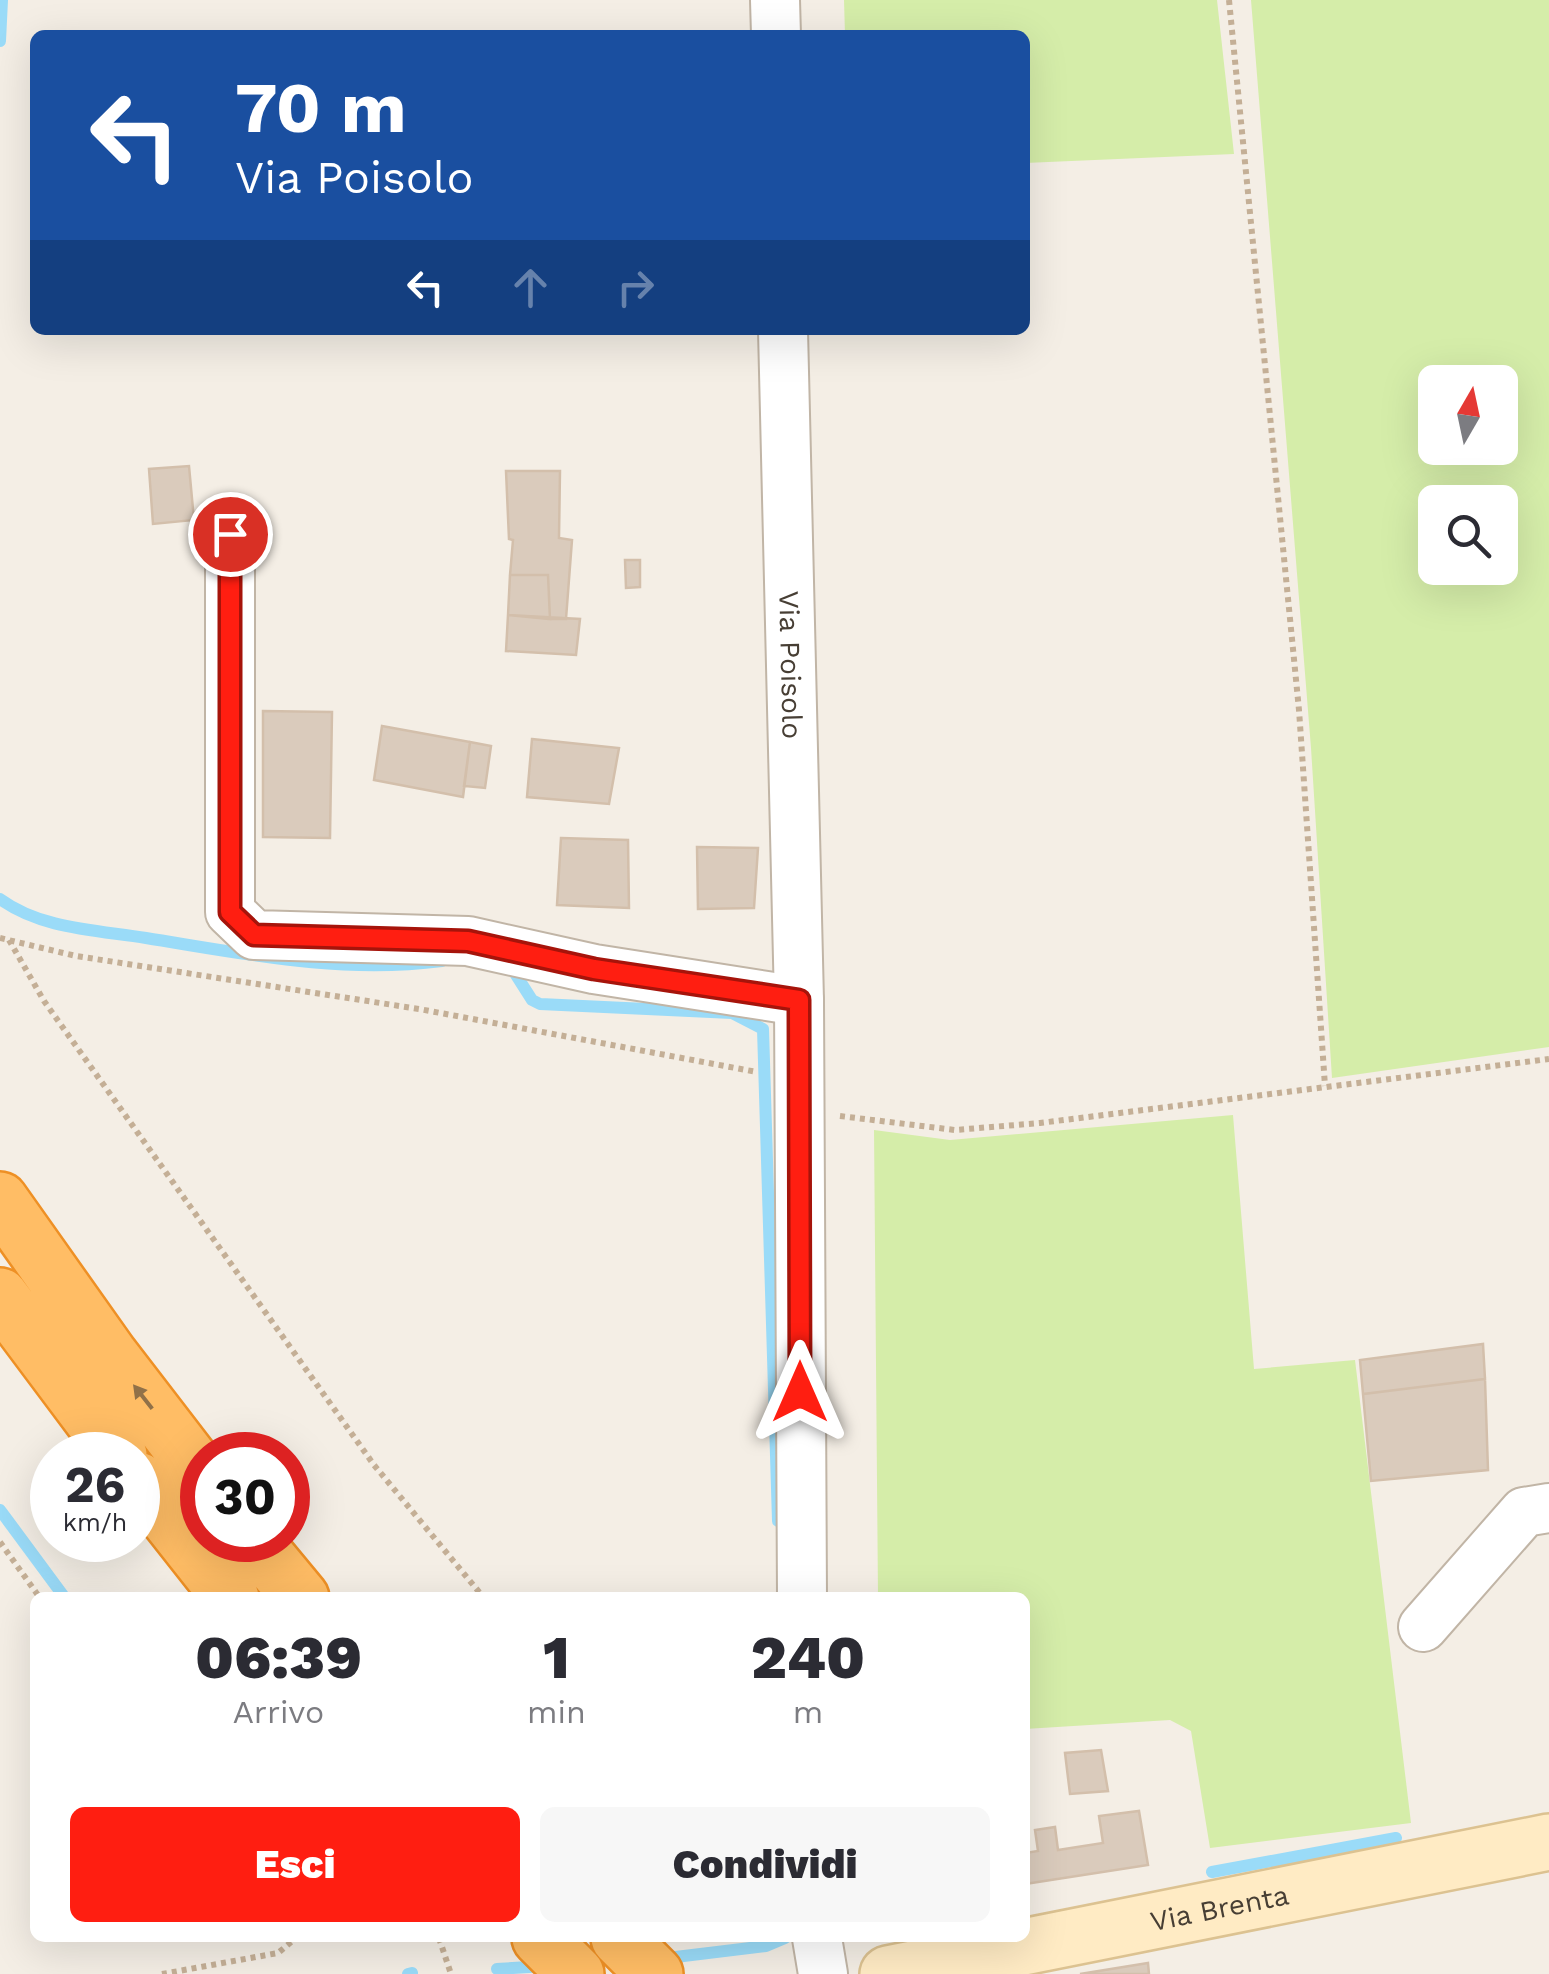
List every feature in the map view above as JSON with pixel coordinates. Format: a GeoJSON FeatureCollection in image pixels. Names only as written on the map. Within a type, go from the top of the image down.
{"type":"FeatureCollection","features":[{"type":"Feature","properties":{"kind":"highway"},"geometry":{"type":"LineString","coordinates":[[0,1200],[109,1354],[180,1446]]}},
{"type":"Feature","properties":{"kind":"highway"},"geometry":{"type":"LineString","coordinates":[[0,1296],[102,1432]]}},
{"type":"Feature","properties":{"kind":"highway"},"geometry":{"type":"LineString","coordinates":[[160,1508],[226,1592]]}},
{"type":"Feature","properties":{"kind":"highway"},"geometry":{"type":"LineString","coordinates":[[271,1562],[295,1592]]}},
{"type":"Feature","properties":{"kind":"highway"},"geometry":{"type":"LineString","coordinates":[[544,1942],[576,1974]]}},
{"type":"Feature","properties":{"kind":"highway"},"geometry":{"type":"LineString","coordinates":[[623,1942],[656,1974]]}},
{"type":"Feature","properties":{"kind":"street"},"geometry":{"type":"LineString","coordinates":[[775,0],[776,30]]}},
{"type":"Feature","properties":{"kind":"street","name":"Via Poisolo"},"geometry":{"type":"LineString","coordinates":[[783,335],[799,1000],[802,1592]]}},
{"type":"Feature","properties":{"kind":"street"},"geometry":{"type":"LineString","coordinates":[[230,534],[230,912],[240,925],[254,935],[482,942],[594,969],[799,1000]]}},
{"type":"Feature","properties":{"kind":"street"},"geometry":{"type":"LineString","coordinates":[[1423,1628],[1524,1512],[1549,1508]]}},
{"type":"Feature","properties":{"kind":"street","name":"Via Brenta"},"geometry":{"type":"LineString","coordinates":[[888,1974],[1549,1842]]}},
{"type":"Feature","properties":{"kind":"street"},"geometry":{"type":"LineString","coordinates":[[818,1942],[823,1974]]}},
{"type":"Feature","properties":{"kind":"path"},"geometry":{"type":"LineString","coordinates":[[1229,0],[1299,710],[1325,1086]]}},
{"type":"Feature","properties":{"kind":"path"},"geometry":{"type":"LineString","coordinates":[[4,939],[76,956],[419,1008],[754,1072]]}},
{"type":"Feature","properties":{"kind":"path"},"geometry":{"type":"LineString","coordinates":[[4,939],[374,1465],[479,1592]]}},
{"type":"Feature","properties":{"kind":"path"},"geometry":{"type":"LineString","coordinates":[[798,1119],[840,1116],[955,1130],[1549,1059]]}},
{"type":"Feature","properties":{"kind":"path"},"geometry":{"type":"LineString","coordinates":[[0,1542],[36,1592]]}},
{"type":"Feature","properties":{"kind":"path"},"geometry":{"type":"LineString","coordinates":[[162,1974],[278,1953],[291,1942]]}},
{"type":"Feature","properties":{"kind":"path"},"geometry":{"type":"LineString","coordinates":[[440,1942],[451,1974]]}},
{"type":"Feature","properties":{"kind":"green space"},"geometry":{"type":"Polygon","coordinates":[[[844,0],[1217,0],[1234,154],[1030,163],[1030,30],[845,30],[844,0]]]}},
{"type":"Feature","properties":{"kind":"green space"},"geometry":{"type":"Polygon","coordinates":[[[1251,0],[1549,0],[1549,1047],[1332,1078],[1311,748],[1251,0]]]}},
{"type":"Feature","properties":{"kind":"green space"},"geometry":{"type":"Polygon","coordinates":[[[1233,1115],[1254,1369],[1355,1360],[1411,1823],[1210,1848],[1191,1731],[1170,1720],[1030,1729],[1030,1592],[878,1592],[874,1130],[950,1140],[1233,1115]]]}},
{"type":"Feature","properties":{"kind":"building"},"geometry":{"type":"Polygon","coordinates":[[[189,466],[194,520],[153,524],[149,469],[189,466]]]}},
{"type":"Feature","properties":{"kind":"building"},"geometry":{"type":"Polygon","coordinates":[[[506,471],[560,471],[559,538],[572,540],[566,619],[550,619],[548,575],[510,575],[513,540],[509,539],[506,471]]]}},
{"type":"Feature","properties":{"kind":"building"},"geometry":{"type":"Polygon","coordinates":[[[625,560],[640,560],[640,587],[626,588],[625,560]]]}},
{"type":"Feature","properties":{"kind":"building"},"geometry":{"type":"Polygon","coordinates":[[[510,575],[548,575],[550,619],[508,615],[510,575]]]}},
{"type":"Feature","properties":{"kind":"building"},"geometry":{"type":"Polygon","coordinates":[[[508,615],[580,619],[576,655],[506,651],[508,615]]]}},
{"type":"Feature","properties":{"kind":"building"},"geometry":{"type":"Polygon","coordinates":[[[263,711],[332,712],[330,838],[263,837],[263,711]]]}},
{"type":"Feature","properties":{"kind":"building"},"geometry":{"type":"Polygon","coordinates":[[[382,726],[470,742],[463,797],[374,780],[382,726]]]}},
{"type":"Feature","properties":{"kind":"building"},"geometry":{"type":"Polygon","coordinates":[[[532,739],[619,748],[609,804],[527,797],[532,739]]]}},
{"type":"Feature","properties":{"kind":"building"},"geometry":{"type":"Polygon","coordinates":[[[470,742],[491,746],[485,788],[464,786],[470,742]]]}},
{"type":"Feature","properties":{"kind":"building"},"geometry":{"type":"Polygon","coordinates":[[[561,838],[628,840],[629,908],[557,905],[561,838]]]}},
{"type":"Feature","properties":{"kind":"building"},"geometry":{"type":"Polygon","coordinates":[[[697,847],[758,848],[754,908],[698,909],[697,847]]]}},
{"type":"Feature","properties":{"kind":"building"},"geometry":{"type":"Polygon","coordinates":[[[1483,1344],[1485,1379],[1363,1394],[1360,1360],[1483,1344]]]}},
{"type":"Feature","properties":{"kind":"building"},"geometry":{"type":"Polygon","coordinates":[[[1485,1379],[1488,1470],[1371,1481],[1363,1394],[1485,1379]]]}},
{"type":"Feature","properties":{"kind":"building"},"geometry":{"type":"Polygon","coordinates":[[[1101,1750],[1108,1791],[1070,1794],[1065,1753],[1101,1750]]]}},
{"type":"Feature","properties":{"kind":"building"},"geometry":{"type":"Polygon","coordinates":[[[1139,1811],[1148,1865],[1030,1883],[1030,1852],[1038,1851],[1035,1830],[1055,1827],[1058,1850],[1103,1843],[1099,1816],[1139,1811]]]}},
{"type":"Feature","properties":{"kind":"building"},"geometry":{"type":"Polygon","coordinates":[[[1148,1963],[1149,1974],[1080,1974],[1148,1963]]]}},
{"type":"Feature","properties":{"kind":"waterway"},"geometry":{"type":"LineString","coordinates":[[0,41],[2,0]]}},
{"type":"Feature","properties":{"kind":"waterway"},"geometry":{"type":"LineString","coordinates":[[0,899],[33,917],[70,927],[257,956],[330,964],[442,961]]}},
{"type":"Feature","properties":{"kind":"waterway"},"geometry":{"type":"LineString","coordinates":[[511,967],[532,1000],[540,1004],[732,1013],[763,1029],[778,1521]]}},
{"type":"Feature","properties":{"kind":"waterway"},"geometry":{"type":"LineString","coordinates":[[0,1510],[61,1592]]}},
{"type":"Feature","properties":{"kind":"waterway"},"geometry":{"type":"LineString","coordinates":[[1212,1872],[1396,1838]]}},
{"type":"Feature","properties":{"kind":"waterway"},"geometry":{"type":"LineString","coordinates":[[659,1959],[776,1942]]}},
{"type":"Feature","properties":{"kind":"waterway"},"geometry":{"type":"LineString","coordinates":[[497,1969],[545,1966]]}},
{"type":"Feature","properties":{"kind":"waterway"},"geometry":{"type":"LineString","coordinates":[[408,1974],[412,1973]]}},
{"type":"Feature","properties":{"kind":"route"},"geometry":{"type":"LineString","coordinates":[[230,534],[230,912],[240,925],[254,935],[468,941],[508,946],[594,969],[799,1000],[800,1392]]}}]}
